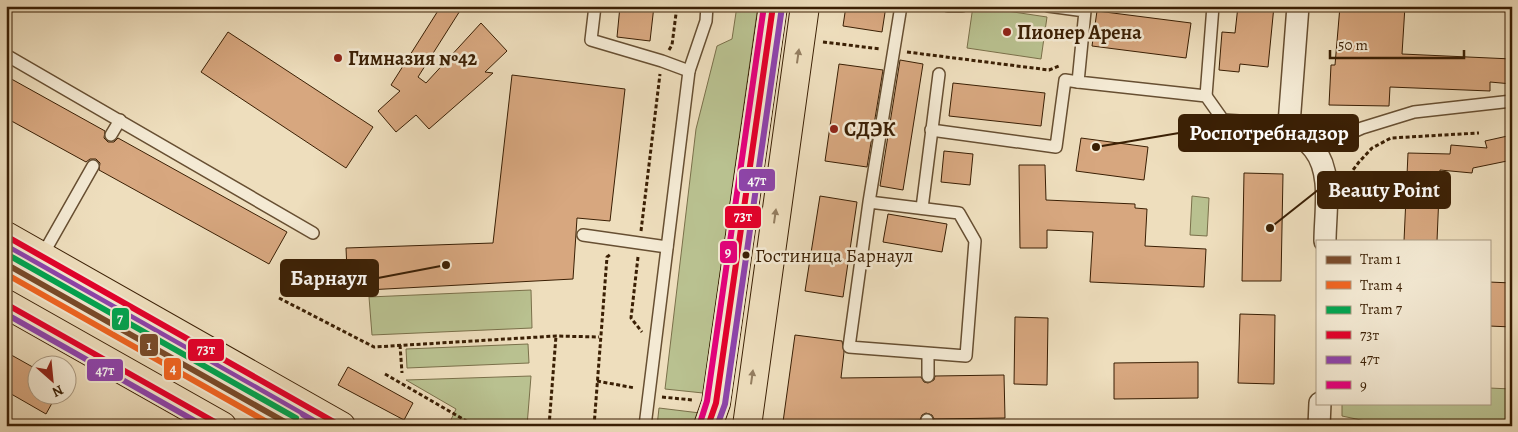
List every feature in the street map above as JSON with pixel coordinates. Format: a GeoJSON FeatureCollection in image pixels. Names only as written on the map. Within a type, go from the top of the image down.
{"type":"FeatureCollection","features":[{"type":"Feature","properties":{"kind":"main road"},"geometry":{"type":"LineString","coordinates":[[708,426],[716,403],[773,6]]}},
{"type":"Feature","properties":{"kind":"main road"},"geometry":{"type":"LineString","coordinates":[[747,426],[806,6]]}},
{"type":"Feature","properties":{"kind":"main road"},"geometry":{"type":"LineString","coordinates":[[6,236],[341,426]]}},
{"type":"Feature","properties":{"kind":"main road"},"geometry":{"type":"LineString","coordinates":[[6,304],[222,426]]}},
{"type":"Feature","properties":{"kind":"street"},"geometry":{"type":"LineString","coordinates":[[1298,6],[1289,124],[1315,150],[1324,167],[1325,240]]}},
{"type":"Feature","properties":{"kind":"street"},"geometry":{"type":"LineString","coordinates":[[1319,426],[1320,404]]}},
{"type":"Feature","properties":{"kind":"lane"},"geometry":{"type":"LineString","coordinates":[[595,6],[591,40],[689,71]]}},
{"type":"Feature","properties":{"kind":"lane"},"geometry":{"type":"LineString","coordinates":[[645,426],[689,71],[706,21],[707,6]]}},
{"type":"Feature","properties":{"kind":"lane"},"geometry":{"type":"LineString","coordinates":[[868,202],[958,212],[975,241],[966,356],[849,347],[868,202],[901,6]]}},
{"type":"Feature","properties":{"kind":"lane"},"geometry":{"type":"LineString","coordinates":[[948,6],[959,8],[962,6]]}},
{"type":"Feature","properties":{"kind":"lane"},"geometry":{"type":"LineString","coordinates":[[1048,6],[1085,11],[1078,82]]}},
{"type":"Feature","properties":{"kind":"lane"},"geometry":{"type":"LineString","coordinates":[[1213,6],[1206,96],[1223,120],[1289,124]]}},
{"type":"Feature","properties":{"kind":"lane"},"geometry":{"type":"LineString","coordinates":[[6,54],[313,233]]}},
{"type":"Feature","properties":{"kind":"lane"},"geometry":{"type":"LineString","coordinates":[[922,208],[939,74]]}},
{"type":"Feature","properties":{"kind":"lane"},"geometry":{"type":"LineString","coordinates":[[931,130],[1056,147],[1065,80],[1206,96]]}},
{"type":"Feature","properties":{"kind":"lane"},"geometry":{"type":"LineString","coordinates":[[1315,150],[1362,128],[1414,112],[1512,101]]}},
{"type":"Feature","properties":{"kind":"lane"},"geometry":{"type":"LineString","coordinates":[[112,134],[120,120]]}},
{"type":"Feature","properties":{"kind":"lane"},"geometry":{"type":"LineString","coordinates":[[42,257],[93,166]]}},
{"type":"Feature","properties":{"kind":"lane"},"geometry":{"type":"LineString","coordinates":[[583,234],[639,245],[667,247]]}},
{"type":"Feature","properties":{"kind":"lane"},"geometry":{"type":"LineString","coordinates":[[928,354],[928,376]]}},
{"type":"Feature","properties":{"kind":"path"},"geometry":{"type":"LineString","coordinates":[[641,339],[642,330],[631,318],[662,61],[672,45],[677,6]]}},
{"type":"Feature","properties":{"kind":"path"},"geometry":{"type":"LineString","coordinates":[[824,42],[1048,70],[1080,57]]}},
{"type":"Feature","properties":{"kind":"path"},"geometry":{"type":"LineString","coordinates":[[1346,190],[1350,174],[1359,162],[1372,148],[1391,138],[1479,133]]}},
{"type":"Feature","properties":{"kind":"path"},"geometry":{"type":"LineString","coordinates":[[594,426],[599,336],[608,257],[621,246],[639,245]]}},
{"type":"Feature","properties":{"kind":"path"},"geometry":{"type":"LineString","coordinates":[[279,298],[374,347],[556,336],[599,336]]}},
{"type":"Feature","properties":{"kind":"path"},"geometry":{"type":"LineString","coordinates":[[549,426],[556,336]]}},
{"type":"Feature","properties":{"kind":"path"},"geometry":{"type":"LineString","coordinates":[[400,345],[402,373]]}},
{"type":"Feature","properties":{"kind":"path"},"geometry":{"type":"LineString","coordinates":[[385,374],[475,426]]}},
{"type":"Feature","properties":{"kind":"path"},"geometry":{"type":"LineString","coordinates":[[634,398],[637,378]]}},
{"type":"Feature","properties":{"kind":"path"},"geometry":{"type":"LineString","coordinates":[[597,381],[636,388]]}},
{"type":"Feature","properties":{"kind":"green space"},"geometry":{"type":"Polygon","coordinates":[[[737,6],[758,6],[703,393],[665,389],[696,129],[717,46],[732,39],[737,6]]]}},
{"type":"Feature","properties":{"kind":"green space","name":"Пионер Арена"},"geometry":{"type":"Polygon","coordinates":[[[973,6],[1047,17],[1041,59],[967,48],[973,6]]]}},
{"type":"Feature","properties":{"kind":"green space"},"geometry":{"type":"Polygon","coordinates":[[[1192,196],[1209,198],[1207,236],[1190,235],[1192,196]]]}},
{"type":"Feature","properties":{"kind":"green space"},"geometry":{"type":"Polygon","coordinates":[[[531,290],[532,328],[372,335],[369,297],[531,290]]]}},
{"type":"Feature","properties":{"kind":"green space"},"geometry":{"type":"Polygon","coordinates":[[[528,344],[529,363],[407,368],[406,349],[528,344]]]}},
{"type":"Feature","properties":{"kind":"green space"},"geometry":{"type":"Polygon","coordinates":[[[531,376],[527,426],[448,426],[456,409],[406,380],[531,376]]]}},
{"type":"Feature","properties":{"kind":"green space"},"geometry":{"type":"Polygon","coordinates":[[[1490,388],[1512,389],[1512,426],[1389,426],[1342,416],[1342,404],[1490,404],[1490,388]]]}},
{"type":"Feature","properties":{"kind":"green space"},"geometry":{"type":"Polygon","coordinates":[[[659,408],[700,413],[697,426],[657,426],[659,408]]]}},
{"type":"Feature","properties":{"kind":"building"},"geometry":{"type":"Polygon","coordinates":[[[441,6],[463,6],[418,77],[426,83],[481,23],[507,51],[485,72],[493,73],[429,129],[416,115],[396,132],[378,111],[400,91],[391,85],[441,6]]]}},
{"type":"Feature","properties":{"kind":"building"},"geometry":{"type":"Polygon","coordinates":[[[620,6],[654,6],[650,41],[617,37],[620,6]]]}},
{"type":"Feature","properties":{"kind":"building"},"geometry":{"type":"Polygon","coordinates":[[[846,6],[886,6],[882,32],[843,26],[846,6]]]}},
{"type":"Feature","properties":{"kind":"building"},"geometry":{"type":"Polygon","coordinates":[[[1238,6],[1274,6],[1268,67],[1240,64],[1239,72],[1219,70],[1222,32],[1235,33],[1238,6]]]}},
{"type":"Feature","properties":{"kind":"building"},"geometry":{"type":"Polygon","coordinates":[[[1340,6],[1405,6],[1402,54],[1512,59],[1512,84],[1490,82],[1490,91],[1390,87],[1389,106],[1329,105],[1331,65],[1335,65],[1340,6]]]}},
{"type":"Feature","properties":{"kind":"building"},"geometry":{"type":"Polygon","coordinates":[[[1097,11],[1191,23],[1186,58],[1092,46],[1097,11]]]}},
{"type":"Feature","properties":{"kind":"building"},"geometry":{"type":"Polygon","coordinates":[[[228,32],[373,127],[346,168],[201,72],[228,32]]]}},
{"type":"Feature","properties":{"kind":"building"},"geometry":{"type":"Polygon","coordinates":[[[900,60],[923,64],[903,190],[880,186],[900,60]]]}},
{"type":"Feature","properties":{"kind":"building"},"geometry":{"type":"Polygon","coordinates":[[[839,64],[883,70],[867,167],[825,161],[839,64]]]}},
{"type":"Feature","properties":{"kind":"building"},"geometry":{"type":"Polygon","coordinates":[[[512,75],[625,89],[610,221],[577,218],[573,279],[348,291],[346,248],[493,243],[512,75]]]}},
{"type":"Feature","properties":{"kind":"building"},"geometry":{"type":"Polygon","coordinates":[[[6,76],[105,131],[104,138],[108,142],[114,142],[118,138],[287,232],[269,264],[99,170],[100,163],[96,159],[90,159],[86,162],[6,118],[6,76]]]}},
{"type":"Feature","properties":{"kind":"building"},"geometry":{"type":"Polygon","coordinates":[[[953,83],[1045,93],[1041,126],[949,116],[953,83]]]}},
{"type":"Feature","properties":{"kind":"building"},"geometry":{"type":"Polygon","coordinates":[[[1512,135],[1512,160],[1473,168],[1472,173],[1440,170],[1437,240],[1404,240],[1408,153],[1450,154],[1451,145],[1487,148],[1485,141],[1512,135]]]}},
{"type":"Feature","properties":{"kind":"building"},"geometry":{"type":"Polygon","coordinates":[[[1081,138],[1148,147],[1144,180],[1076,171],[1081,138]]]}},
{"type":"Feature","properties":{"kind":"building"},"geometry":{"type":"Polygon","coordinates":[[[944,151],[973,154],[970,185],[941,182],[944,151]]]}},
{"type":"Feature","properties":{"kind":"building"},"geometry":{"type":"Polygon","coordinates":[[[1019,165],[1045,165],[1046,200],[1135,204],[1135,208],[1147,209],[1145,246],[1206,249],[1204,287],[1090,282],[1093,232],[1047,230],[1047,248],[1020,248],[1019,165]]]}},
{"type":"Feature","properties":{"kind":"building"},"geometry":{"type":"Polygon","coordinates":[[[1244,173],[1283,174],[1281,281],[1242,281],[1244,173]]]}},
{"type":"Feature","properties":{"kind":"building"},"geometry":{"type":"Polygon","coordinates":[[[820,196],[857,202],[843,297],[805,291],[820,196]]]}},
{"type":"Feature","properties":{"kind":"building"},"geometry":{"type":"Polygon","coordinates":[[[888,214],[947,224],[942,252],[883,242],[888,214]]]}},
{"type":"Feature","properties":{"kind":"building"},"geometry":{"type":"Polygon","coordinates":[[[1490,282],[1512,283],[1512,327],[1490,326],[1490,282]]]}},
{"type":"Feature","properties":{"kind":"building"},"geometry":{"type":"Polygon","coordinates":[[[1240,314],[1275,315],[1274,384],[1238,383],[1240,314]]]}},
{"type":"Feature","properties":{"kind":"building"},"geometry":{"type":"Polygon","coordinates":[[[1015,317],[1048,318],[1047,385],[1014,384],[1015,317]]]}},
{"type":"Feature","properties":{"kind":"building"},"geometry":{"type":"Polygon","coordinates":[[[795,335],[842,341],[844,352],[841,378],[921,377],[924,382],[928,383],[934,380],[935,376],[1004,375],[1005,418],[934,419],[932,415],[926,413],[922,415],[920,420],[783,422],[795,335]]]}},
{"type":"Feature","properties":{"kind":"building"},"geometry":{"type":"Polygon","coordinates":[[[6,352],[28,364],[28,404],[6,391],[6,352]]]}},
{"type":"Feature","properties":{"kind":"building"},"geometry":{"type":"Polygon","coordinates":[[[1198,362],[1198,398],[1114,399],[1114,363],[1198,362]]]}},
{"type":"Feature","properties":{"kind":"building"},"geometry":{"type":"Polygon","coordinates":[[[348,367],[413,403],[404,420],[338,385],[348,367]]]}},
{"type":"Feature","properties":{"kind":"building"},"geometry":{"type":"Polygon","coordinates":[[[29,404],[52,404],[46,414],[29,404]]]}},
{"type":"Feature","properties":{"kind":"tram line","name":"7"},"geometry":{"type":"LineString","coordinates":[[10,256],[296,418]]}},
{"type":"Feature","properties":{"kind":"tram line","name":"1"},"geometry":{"type":"LineString","coordinates":[[6,264],[292,426]]}},
{"type":"Feature","properties":{"kind":"tram line","name":"4"},"geometry":{"type":"LineString","coordinates":[[6,274],[274,426]]}},
{"type":"Feature","properties":{"kind":"transit line","name":"9"},"geometry":{"type":"LineString","coordinates":[[700,423],[707,401],[764,6]]}},
{"type":"Feature","properties":{"kind":"transit line","name":"73т"},"geometry":{"type":"LineString","coordinates":[[708,426],[716,403],[773,6]]}},
{"type":"Feature","properties":{"kind":"transit line","name":"47т"},"geometry":{"type":"LineString","coordinates":[[717,426],[725,404],[782,7]]}},
{"type":"Feature","properties":{"kind":"transit line","name":"73т"},"geometry":{"type":"LineString","coordinates":[[6,236],[341,426]]}},
{"type":"Feature","properties":{"kind":"transit line","name":"47т"},"geometry":{"type":"LineString","coordinates":[[6,246],[323,426]]}},
{"type":"Feature","properties":{"kind":"transit line","name":"73т"},"geometry":{"type":"LineString","coordinates":[[6,304],[222,426]]}},
{"type":"Feature","properties":{"kind":"transit line","name":"47т"},"geometry":{"type":"LineString","coordinates":[[6,314],[204,426]]}},
{"type":"Feature","properties":{"kind":"place","name":"Пионер Арена"},"geometry":{"type":"Point","coordinates":[1007,32]}},
{"type":"Feature","properties":{"kind":"place","name":"Гимназия №42"},"geometry":{"type":"Point","coordinates":[338,58]}},
{"type":"Feature","properties":{"kind":"place","name":"СДЭК"},"geometry":{"type":"Point","coordinates":[834,129]}},
{"type":"Feature","properties":{"kind":"place","name":"Роспотребнадзор"},"geometry":{"type":"Point","coordinates":[1096,147]}},
{"type":"Feature","properties":{"kind":"place","name":"Beauty Point"},"geometry":{"type":"Point","coordinates":[1270,228]}},
{"type":"Feature","properties":{"kind":"place","name":"Гостиница Барнаул"},"geometry":{"type":"Point","coordinates":[746,255]}},
{"type":"Feature","properties":{"kind":"place","name":"Барнаул"},"geometry":{"type":"Point","coordinates":[446,265]}}]}
